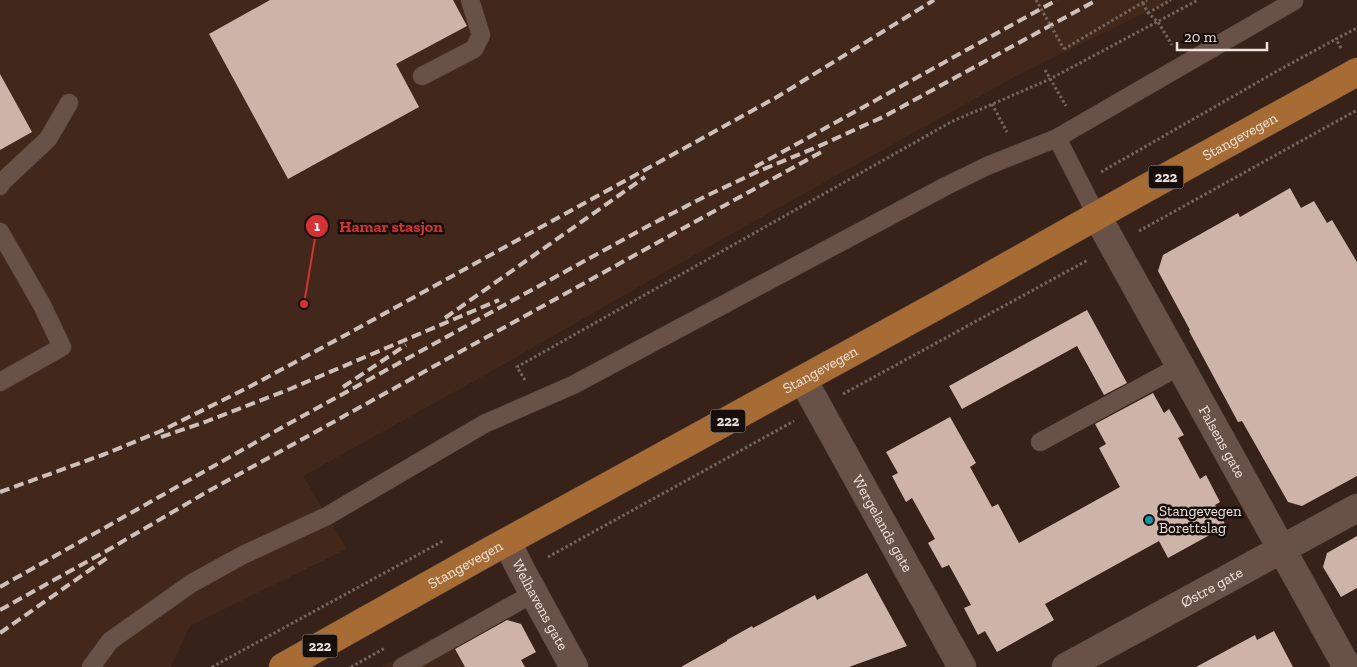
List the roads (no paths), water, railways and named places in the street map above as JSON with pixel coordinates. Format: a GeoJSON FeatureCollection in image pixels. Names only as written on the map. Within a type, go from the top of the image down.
{"type":"FeatureCollection","features":[{"type":"Feature","properties":{"kind":"main road","name":"Stangevegen"},"geometry":{"type":"LineString","coordinates":[[283,667],[1357,72]]}},
{"type":"Feature","properties":{"kind":"street","name":"Falsens gate"},"geometry":{"type":"LineString","coordinates":[[1097,216],[1347,667]]}},
{"type":"Feature","properties":{"kind":"street","name":"Wergelands gate"},"geometry":{"type":"LineString","coordinates":[[803,380],[962,667]]}},
{"type":"Feature","properties":{"kind":"street","name":"Østre gate"},"geometry":{"type":"LineString","coordinates":[[1066,667],[1357,508]]}},
{"type":"Feature","properties":{"kind":"street","name":"Welhavens gate"},"geometry":{"type":"LineString","coordinates":[[507,542],[574,667]]}},
{"type":"Feature","properties":{"kind":"lane"},"geometry":{"type":"LineString","coordinates":[[422,76],[474,49],[481,35],[470,0]]}},
{"type":"Feature","properties":{"kind":"lane"},"geometry":{"type":"LineString","coordinates":[[91,667],[110,641],[192,583],[243,555],[327,516],[484,424],[573,385],[946,186],[987,166],[1057,138],[1294,1]]}},
{"type":"Feature","properties":{"kind":"lane"},"geometry":{"type":"LineString","coordinates":[[0,186],[48,139],[69,103]]}},
{"type":"Feature","properties":{"kind":"lane"},"geometry":{"type":"LineString","coordinates":[[1057,138],[1097,216]]}},
{"type":"Feature","properties":{"kind":"lane"},"geometry":{"type":"LineString","coordinates":[[0,232],[42,305],[62,347],[0,382]]}},
{"type":"Feature","properties":{"kind":"lane"},"geometry":{"type":"LineString","coordinates":[[1040,442],[1180,366]]}},
{"type":"Feature","properties":{"kind":"lane"},"geometry":{"type":"LineString","coordinates":[[402,667],[534,594]]}},
{"type":"Feature","properties":{"kind":"railway"},"geometry":{"type":"LineString","coordinates":[[0,492],[105,454],[161,431],[249,387],[777,97],[934,0]]}},
{"type":"Feature","properties":{"kind":"railway"},"geometry":{"type":"LineString","coordinates":[[755,167],[1057,0]]}},
{"type":"Feature","properties":{"kind":"railway"},"geometry":{"type":"LineString","coordinates":[[0,587],[281,428],[648,226],[759,171],[885,116],[1097,0]]}},
{"type":"Feature","properties":{"kind":"railway"},"geometry":{"type":"LineString","coordinates":[[0,610],[205,493],[823,151]]}},
{"type":"Feature","properties":{"kind":"railway"},"geometry":{"type":"LineString","coordinates":[[445,318],[645,177]]}},
{"type":"Feature","properties":{"kind":"railway"},"geometry":{"type":"LineString","coordinates":[[161,437],[290,389],[499,300]]}},
{"type":"Feature","properties":{"kind":"railway"},"geometry":{"type":"LineString","coordinates":[[343,387],[406,345]]}},
{"type":"Feature","properties":{"kind":"railway"},"geometry":{"type":"LineString","coordinates":[[0,633],[107,558]]}},
{"type":"Feature","properties":{"kind":"place","name":"Hamar stasjon"},"geometry":{"type":"Point","coordinates":[304,304]}},
{"type":"Feature","properties":{"kind":"place","name":"Stangevegen Borettslag"},"geometry":{"type":"Point","coordinates":[1149,520]}}]}
